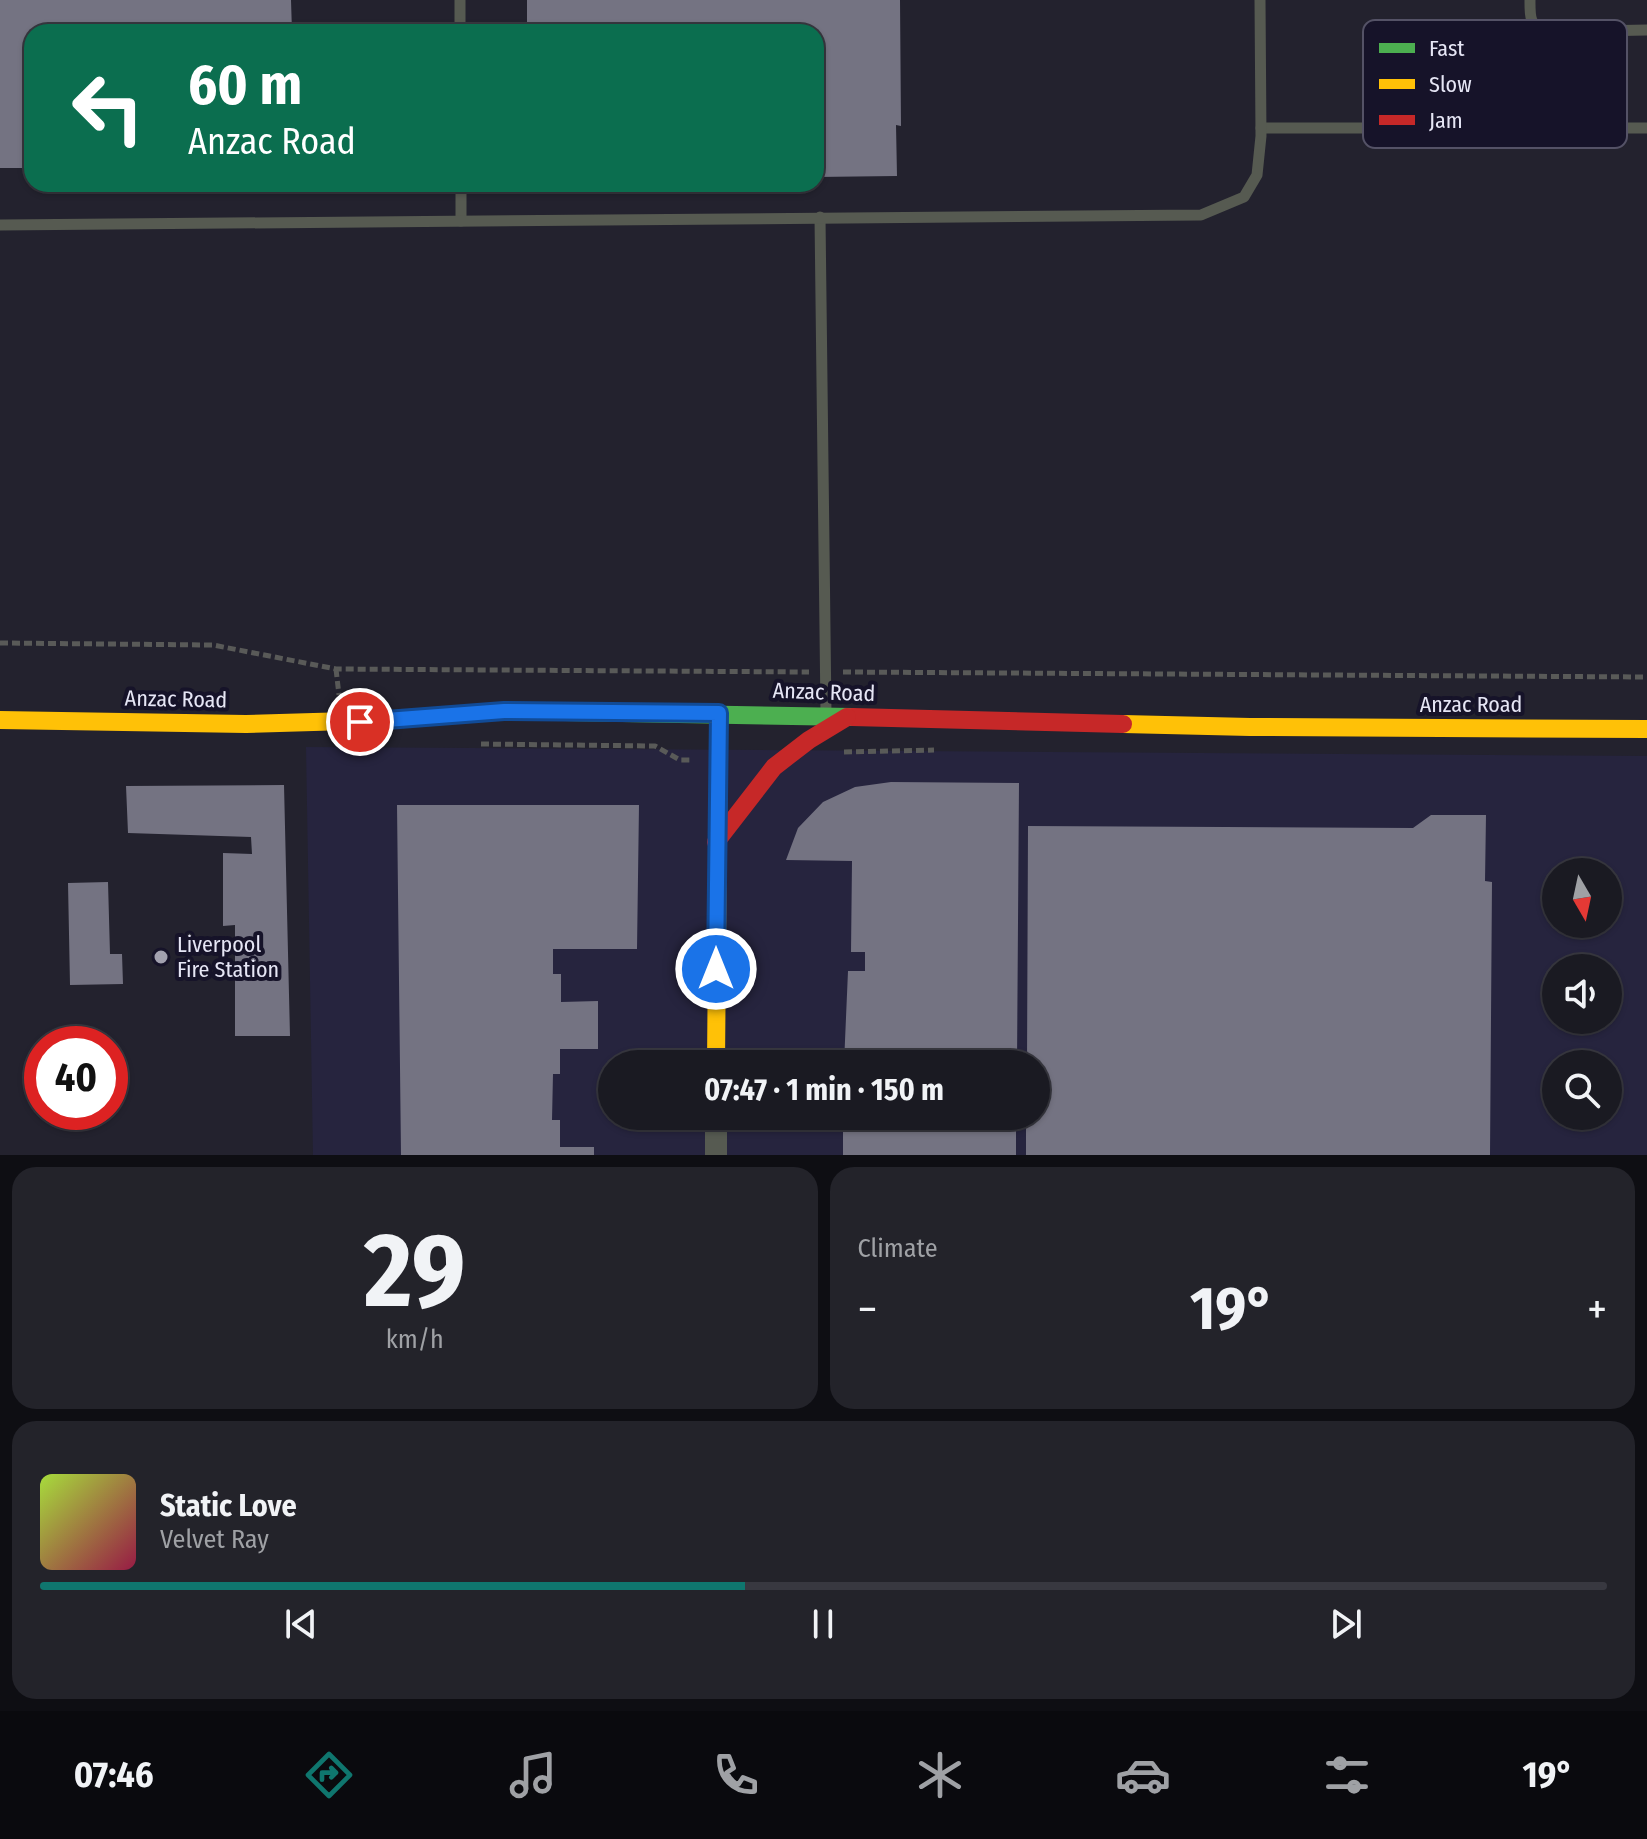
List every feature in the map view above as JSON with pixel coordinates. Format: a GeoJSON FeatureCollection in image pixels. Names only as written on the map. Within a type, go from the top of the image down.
{"type":"FeatureCollection","features":[{"type":"Feature","properties":{"kind":"main road","name":"Anzac Road"},"geometry":{"type":"LineString","coordinates":[[0,720],[246,724],[360,722],[504,711],[719,713],[1250,727],[1647,729]]}},
{"type":"Feature","properties":{"kind":"main road"},"geometry":{"type":"LineString","coordinates":[[716,1050],[719,713]]}},
{"type":"Feature","properties":{"kind":"main road"},"geometry":{"type":"LineString","coordinates":[[716,842],[774,767],[809,740],[847,717]]}},
{"type":"Feature","properties":{"kind":"street"},"geometry":{"type":"LineString","coordinates":[[716,1130],[716,1155]]}},
{"type":"Feature","properties":{"kind":"lane"},"geometry":{"type":"LineString","coordinates":[[460,0],[460,24]]}},
{"type":"Feature","properties":{"kind":"lane"},"geometry":{"type":"LineString","coordinates":[[0,225],[1201,215],[1244,197],[1257,175],[1261,128],[1260,0]]}},
{"type":"Feature","properties":{"kind":"lane"},"geometry":{"type":"LineString","coordinates":[[1627,30],[1647,30]]}},
{"type":"Feature","properties":{"kind":"lane"},"geometry":{"type":"LineString","coordinates":[[1261,128],[1363,128]]}},
{"type":"Feature","properties":{"kind":"lane"},"geometry":{"type":"LineString","coordinates":[[461,192],[461,221]]}},
{"type":"Feature","properties":{"kind":"lane"},"geometry":{"type":"LineString","coordinates":[[820,217],[826,717]]}},
{"type":"Feature","properties":{"kind":"path"},"geometry":{"type":"LineString","coordinates":[[468,744],[655,746],[680,760]]}},
{"type":"Feature","properties":{"kind":"shaded area"},"geometry":{"type":"Polygon","coordinates":[[[306,747],[1647,756],[1647,1155],[313,1155],[306,747]]]}},
{"type":"Feature","properties":{"kind":"building"},"geometry":{"type":"Polygon","coordinates":[[[0,0],[291,0],[292,24],[24,24],[24,168],[0,168],[0,0]]]}},
{"type":"Feature","properties":{"kind":"building"},"geometry":{"type":"Polygon","coordinates":[[[527,0],[900,0],[901,126],[896,125],[897,176],[824,177],[824,24],[527,24],[527,0]]]}},
{"type":"Feature","properties":{"kind":"building"},"geometry":{"type":"Polygon","coordinates":[[[891,782],[1019,783],[1017,1050],[845,1050],[848,971],[865,971],[865,952],[851,952],[852,861],[786,860],[798,828],[823,802],[855,787],[891,782]]]}},
{"type":"Feature","properties":{"kind":"building"},"geometry":{"type":"Polygon","coordinates":[[[284,785],[290,1036],[235,1036],[235,925],[223,926],[223,853],[252,854],[251,837],[128,833],[126,786],[284,785]]]}},
{"type":"Feature","properties":{"kind":"building"},"geometry":{"type":"Polygon","coordinates":[[[397,805],[639,805],[637,949],[553,949],[553,974],[561,974],[561,1002],[598,1001],[598,1049],[560,1049],[560,1074],[553,1074],[552,1120],[560,1120],[560,1147],[594,1147],[594,1155],[401,1155],[397,805]]]}},
{"type":"Feature","properties":{"kind":"building"},"geometry":{"type":"Polygon","coordinates":[[[1431,815],[1486,815],[1485,881],[1492,882],[1490,1155],[1026,1155],[1026,1130],[1050,1130],[1050,1050],[1027,1050],[1028,826],[1413,828],[1431,815]]]}},
{"type":"Feature","properties":{"kind":"building"},"geometry":{"type":"Polygon","coordinates":[[[108,882],[110,954],[122,954],[123,984],[70,985],[68,883],[108,882]]]}},
{"type":"Feature","properties":{"kind":"building"},"geometry":{"type":"Polygon","coordinates":[[[843,1130],[1016,1130],[1016,1155],[843,1155],[843,1130]]]}},
{"type":"Feature","properties":{"kind":"traffic: fast"},"geometry":{"type":"LineString","coordinates":[[382,720],[504,711],[852,717]]}},
{"type":"Feature","properties":{"kind":"traffic: slow"},"geometry":{"type":"LineString","coordinates":[[716,1050],[719,713]]}},
{"type":"Feature","properties":{"kind":"traffic: slow"},"geometry":{"type":"LineString","coordinates":[[0,720],[246,724],[382,720]]}},
{"type":"Feature","properties":{"kind":"traffic: slow"},"geometry":{"type":"LineString","coordinates":[[1123,724],[1647,729]]}},
{"type":"Feature","properties":{"kind":"traffic: jam"},"geometry":{"type":"LineString","coordinates":[[716,842],[774,767],[809,740],[847,717]]}},
{"type":"Feature","properties":{"kind":"traffic: jam"},"geometry":{"type":"LineString","coordinates":[[852,717],[1123,724]]}},
{"type":"Feature","properties":{"kind":"place","name":"Liverpool Fire Station"},"geometry":{"type":"Point","coordinates":[161,957]}},
{"type":"Feature","properties":{"kind":"route"},"geometry":{"type":"LineString","coordinates":[[360,722],[504,711],[719,713],[716,969]]}}]}
